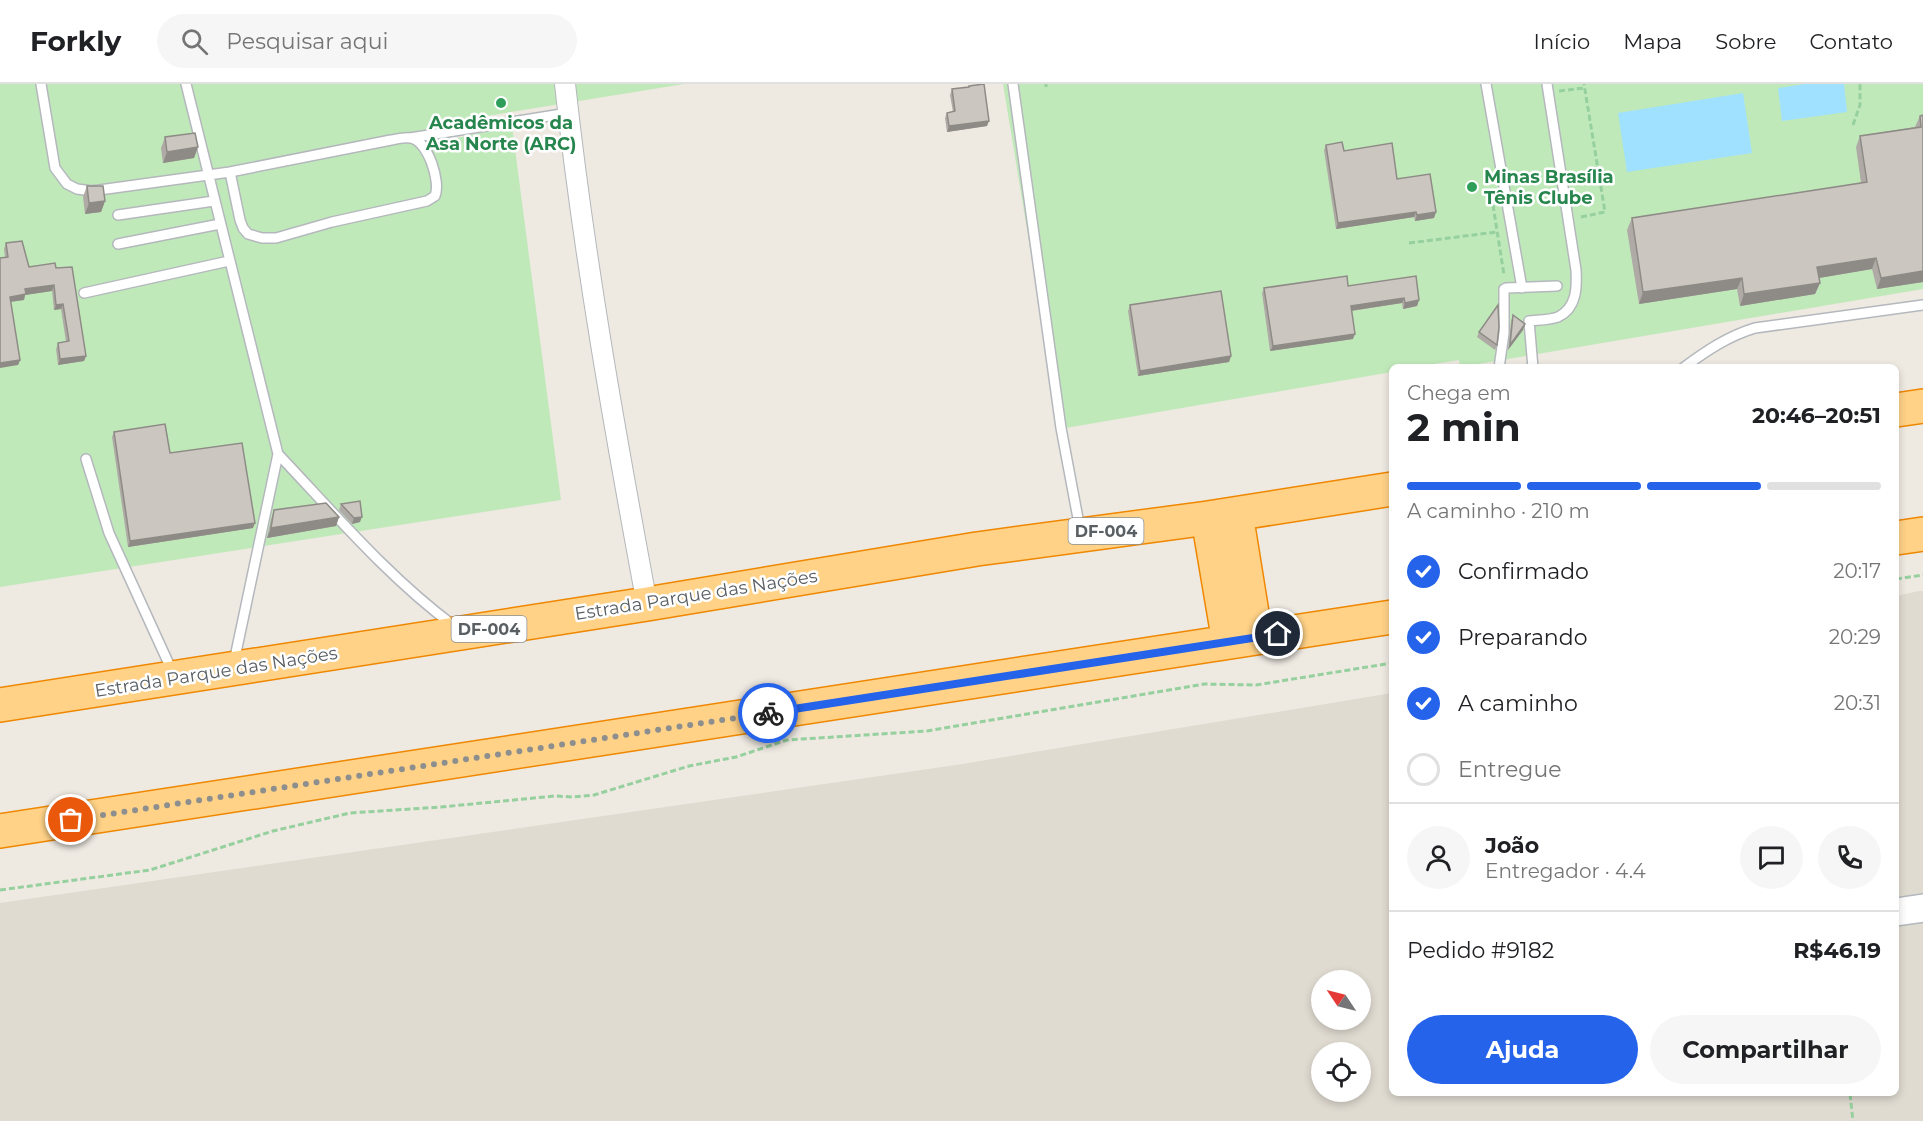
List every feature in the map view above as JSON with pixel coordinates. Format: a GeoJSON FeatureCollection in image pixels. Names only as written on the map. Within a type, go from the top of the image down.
{"type":"FeatureCollection","features":[{"type":"Feature","properties":{"kind":"highway"},"geometry":{"type":"LineString","coordinates":[[1899,410],[1923,406]]}},
{"type":"Feature","properties":{"kind":"highway","name":"Estrada Parque das Nações"},"geometry":{"type":"LineString","coordinates":[[0,705],[647,604],[977,549],[1222,516],[1389,489]]}},
{"type":"Feature","properties":{"kind":"highway"},"geometry":{"type":"LineString","coordinates":[[1222,516],[1243,640]]}},
{"type":"Feature","properties":{"kind":"highway"},"geometry":{"type":"LineString","coordinates":[[1899,538],[1923,534]]}},
{"type":"Feature","properties":{"kind":"highway"},"geometry":{"type":"LineString","coordinates":[[0,831],[1389,617]]}},
{"type":"Feature","properties":{"kind":"street"},"geometry":{"type":"LineString","coordinates":[[565,84],[591,272],[625,486],[647,604]]}},
{"type":"Feature","properties":{"kind":"street"},"geometry":{"type":"LineString","coordinates":[[1899,912],[1923,908]]}},
{"type":"Feature","properties":{"kind":"lane"},"geometry":{"type":"LineString","coordinates":[[40,84],[55,168],[67,184],[77,189],[92,191],[230,172],[391,140],[568,113]]}},
{"type":"Feature","properties":{"kind":"lane"},"geometry":{"type":"LineString","coordinates":[[186,84],[278,454],[232,670]]}},
{"type":"Feature","properties":{"kind":"lane"},"geometry":{"type":"LineString","coordinates":[[1012,84],[1061,428],[1081,535]]}},
{"type":"Feature","properties":{"kind":"lane"},"geometry":{"type":"LineString","coordinates":[[1486,84],[1522,288]]}},
{"type":"Feature","properties":{"kind":"lane"},"geometry":{"type":"LineString","coordinates":[[1533,364],[1529,321],[1558,316],[1570,306],[1577,292],[1569,220],[1548,88]]}},
{"type":"Feature","properties":{"kind":"lane"},"geometry":{"type":"LineString","coordinates":[[230,172],[243,228],[249,234],[262,238],[276,238],[332,222],[397,209],[431,199],[435,196],[438,186],[430,159],[421,145],[410,138]]}},
{"type":"Feature","properties":{"kind":"lane"},"geometry":{"type":"LineString","coordinates":[[118,215],[214,201]]}},
{"type":"Feature","properties":{"kind":"lane"},"geometry":{"type":"LineString","coordinates":[[118,244],[220,224]]}},
{"type":"Feature","properties":{"kind":"lane"},"geometry":{"type":"LineString","coordinates":[[84,293],[229,261]]}},
{"type":"Feature","properties":{"kind":"lane"},"geometry":{"type":"LineString","coordinates":[[1499,364],[1504,289],[1557,286]]}},
{"type":"Feature","properties":{"kind":"lane"},"geometry":{"type":"LineString","coordinates":[[1689,364],[1718,343],[1755,328],[1923,305]]}},
{"type":"Feature","properties":{"kind":"lane"},"geometry":{"type":"LineString","coordinates":[[278,454],[407,587],[463,633]]}},
{"type":"Feature","properties":{"kind":"lane"},"geometry":{"type":"LineString","coordinates":[[86,459],[109,533],[175,679]]}},
{"type":"Feature","properties":{"kind":"path"},"geometry":{"type":"LineString","coordinates":[[1853,125],[1860,105],[1860,84]]}},
{"type":"Feature","properties":{"kind":"path"},"geometry":{"type":"LineString","coordinates":[[1548,88],[1584,86],[1605,212],[1569,220]]}},
{"type":"Feature","properties":{"kind":"path"},"geometry":{"type":"LineString","coordinates":[[1409,243],[1497,232]]}},
{"type":"Feature","properties":{"kind":"path"},"geometry":{"type":"LineString","coordinates":[[1899,579],[1923,575]]}},
{"type":"Feature","properties":{"kind":"path"},"geometry":{"type":"LineString","coordinates":[[0,890],[150,870],[273,831],[350,813],[555,796],[594,795],[689,766],[728,759],[787,740],[927,731],[1204,684],[1256,685],[1389,663]]}},
{"type":"Feature","properties":{"kind":"path"},"geometry":{"type":"LineString","coordinates":[[1850,1096],[1853,1121]]}},
{"type":"Feature","properties":{"kind":"shaded area"},"geometry":{"type":"Polygon","coordinates":[[[1923,591],[1923,1121],[0,1121],[0,903],[956,765],[1389,693],[1389,1096],[1899,1096],[1899,595],[1923,591]]]}},
{"type":"Feature","properties":{"kind":"green space"},"geometry":{"type":"Polygon","coordinates":[[[0,84],[684,84],[444,123],[447,140],[512,126],[561,500],[0,587],[0,84]]]}},
{"type":"Feature","properties":{"kind":"green space","name":"Minas Brasília Tênis Clube"},"geometry":{"type":"Polygon","coordinates":[[[1003,84],[1923,84],[1923,289],[1478,364],[1460,364],[1459,360],[1434,364],[1389,364],[1389,373],[1060,429],[1003,84]]]}},
{"type":"Feature","properties":{"kind":"water"},"geometry":{"type":"Polygon","coordinates":[[[1805,84],[1844,84],[1847,112],[1782,121],[1778,88],[1805,84]]]}},
{"type":"Feature","properties":{"kind":"water"},"geometry":{"type":"Polygon","coordinates":[[[1743,93],[1752,153],[1627,172],[1618,113],[1743,93]]]}},
{"type":"Feature","properties":{"kind":"building"},"geometry":{"type":"Polygon","coordinates":[[[984,84],[989,121],[949,126],[947,113],[955,111],[952,89],[984,84]]]}},
{"type":"Feature","properties":{"kind":"building"},"geometry":{"type":"Polygon","coordinates":[[[1923,115],[1923,271],[1881,278],[1876,258],[1817,267],[1820,283],[1744,294],[1742,278],[1643,292],[1632,218],[1867,182],[1860,136],[1921,127],[1920,116],[1923,115]]]}},
{"type":"Feature","properties":{"kind":"building"},"geometry":{"type":"Polygon","coordinates":[[[195,133],[198,147],[167,152],[165,137],[195,133]]]}},
{"type":"Feature","properties":{"kind":"building"},"geometry":{"type":"Polygon","coordinates":[[[1342,142],[1344,151],[1392,143],[1397,179],[1430,174],[1436,212],[1417,215],[1416,212],[1338,223],[1326,145],[1342,142]]]}},
{"type":"Feature","properties":{"kind":"building"},"geometry":{"type":"Polygon","coordinates":[[[87,186],[103,186],[105,201],[89,203],[87,186]]]}},
{"type":"Feature","properties":{"kind":"building"},"geometry":{"type":"Polygon","coordinates":[[[22,241],[29,267],[55,263],[56,268],[72,267],[86,356],[60,359],[58,343],[69,341],[63,304],[56,305],[54,285],[25,289],[26,294],[10,297],[20,360],[0,363],[0,258],[8,257],[6,243],[22,241]]]}},
{"type":"Feature","properties":{"kind":"building"},"geometry":{"type":"Polygon","coordinates":[[[1347,276],[1348,286],[1416,276],[1419,300],[1405,303],[1404,298],[1351,306],[1355,334],[1273,346],[1264,288],[1347,276]]]}},
{"type":"Feature","properties":{"kind":"building"},"geometry":{"type":"Polygon","coordinates":[[[1221,291],[1231,356],[1140,371],[1130,305],[1221,291]]]}},
{"type":"Feature","properties":{"kind":"building"},"geometry":{"type":"Polygon","coordinates":[[[1498,305],[1499,327],[1497,345],[1479,332],[1498,305]]]}},
{"type":"Feature","properties":{"kind":"building"},"geometry":{"type":"Polygon","coordinates":[[[1513,315],[1525,324],[1510,345],[1513,315]]]}},
{"type":"Feature","properties":{"kind":"building"},"geometry":{"type":"Polygon","coordinates":[[[165,424],[170,453],[242,443],[255,523],[130,541],[114,432],[165,424]]]}},
{"type":"Feature","properties":{"kind":"building"},"geometry":{"type":"Polygon","coordinates":[[[360,501],[362,517],[354,518],[341,504],[360,501]]]}},
{"type":"Feature","properties":{"kind":"building"},"geometry":{"type":"Polygon","coordinates":[[[326,503],[339,517],[271,528],[274,510],[326,503]]]}},
{"type":"Feature","properties":{"kind":"way so far"},"geometry":{"type":"LineString","coordinates":[[71,820],[768,713]]}},
{"type":"Feature","properties":{"kind":"place","name":"Acadêmicos da Asa Norte (ARC)"},"geometry":{"type":"Point","coordinates":[501,103]}},
{"type":"Feature","properties":{"kind":"place","name":"Minas Brasília Tênis Clube"},"geometry":{"type":"Point","coordinates":[1472,187]}},
{"type":"Feature","properties":{"kind":"route"},"geometry":{"type":"LineString","coordinates":[[768,713],[1278,634]]}}]}
